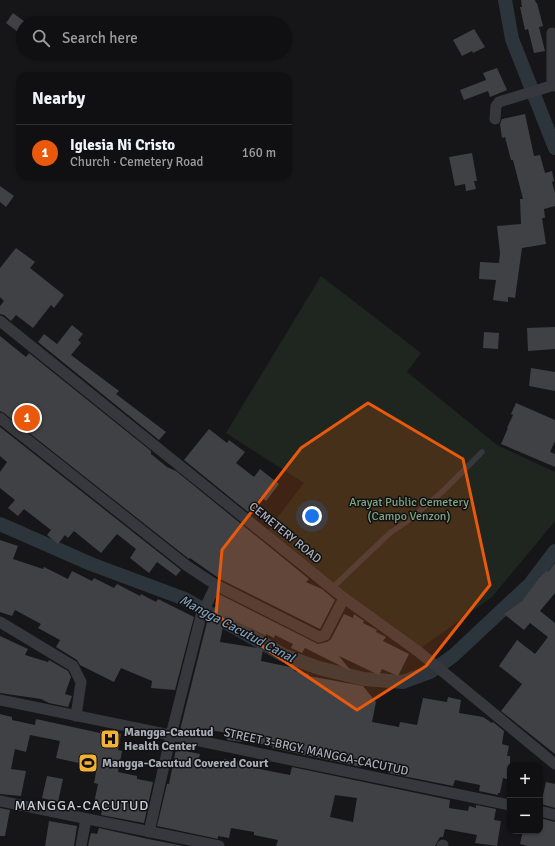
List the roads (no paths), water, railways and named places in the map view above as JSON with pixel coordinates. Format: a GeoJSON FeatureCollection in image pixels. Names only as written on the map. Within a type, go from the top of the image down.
{"type":"FeatureCollection","features":[{"type":"Feature","properties":{"kind":"street"},"geometry":{"type":"LineString","coordinates":[[495,120],[496,106],[499,102],[552,86],[552,33]]}},
{"type":"Feature","properties":{"kind":"street","name":"CEMETERY ROAD"},"geometry":{"type":"LineString","coordinates":[[0,321],[344,598],[445,673],[555,764]]}},
{"type":"Feature","properties":{"kind":"street"},"geometry":{"type":"LineString","coordinates":[[0,418],[187,566],[216,585],[319,637],[325,635],[344,598]]}},
{"type":"Feature","properties":{"kind":"street"},"geometry":{"type":"LineString","coordinates":[[149,832],[171,735],[202,616],[216,585]]}},
{"type":"Feature","properties":{"kind":"street"},"geometry":{"type":"LineString","coordinates":[[0,622],[73,666],[81,682],[76,716]]}},
{"type":"Feature","properties":{"kind":"street","name":"STREET 3-BRGY. MANGGA-CACUTUD"},"geometry":{"type":"LineString","coordinates":[[0,700],[507,804]]}},
{"type":"Feature","properties":{"kind":"street"},"geometry":{"type":"LineString","coordinates":[[0,801],[219,846]]}},
{"type":"Feature","properties":{"kind":"street"},"geometry":{"type":"LineString","coordinates":[[543,813],[555,815]]}},
{"type":"Feature","properties":{"kind":"street"},"geometry":{"type":"LineString","coordinates":[[81,846],[86,819]]}},
{"type":"Feature","properties":{"kind":"lane"},"geometry":{"type":"LineString","coordinates":[[332,588],[391,532],[405,523],[441,493],[482,452]]}},
{"type":"Feature","properties":{"kind":"waterway","name":"Mangga Cacutud Canal"},"geometry":{"type":"LineString","coordinates":[[505,0],[512,39],[555,148]]}},
{"type":"Feature","properties":{"kind":"waterway","name":"Mangga Cacutud Canal"},"geometry":{"type":"LineString","coordinates":[[0,524],[91,564],[185,599],[283,655],[319,668],[364,679],[403,682],[430,672],[453,656],[530,584],[555,551]]}},
{"type":"Feature","properties":{"kind":"place","name":"Iglesia Ni Cristo"},"geometry":{"type":"Point","coordinates":[27,418]}},
{"type":"Feature","properties":{"kind":"place","name":"Mangga-Cacutud Health Center"},"geometry":{"type":"Point","coordinates":[110,739]}},
{"type":"Feature","properties":{"kind":"place","name":"Mangga-Cacutud Covered Court"},"geometry":{"type":"Point","coordinates":[88,763]}},
{"type":"Feature","properties":{"kind":"district","name":"MANGGA-CACUTUD"},"geometry":{"type":"Point","coordinates":[82,805]}},
{"type":"Feature","properties":{"kind":"park label","name":"Arayat Public Cemetery (Campo Venzon)"},"geometry":{"type":"Point","coordinates":[409,509]}}]}
